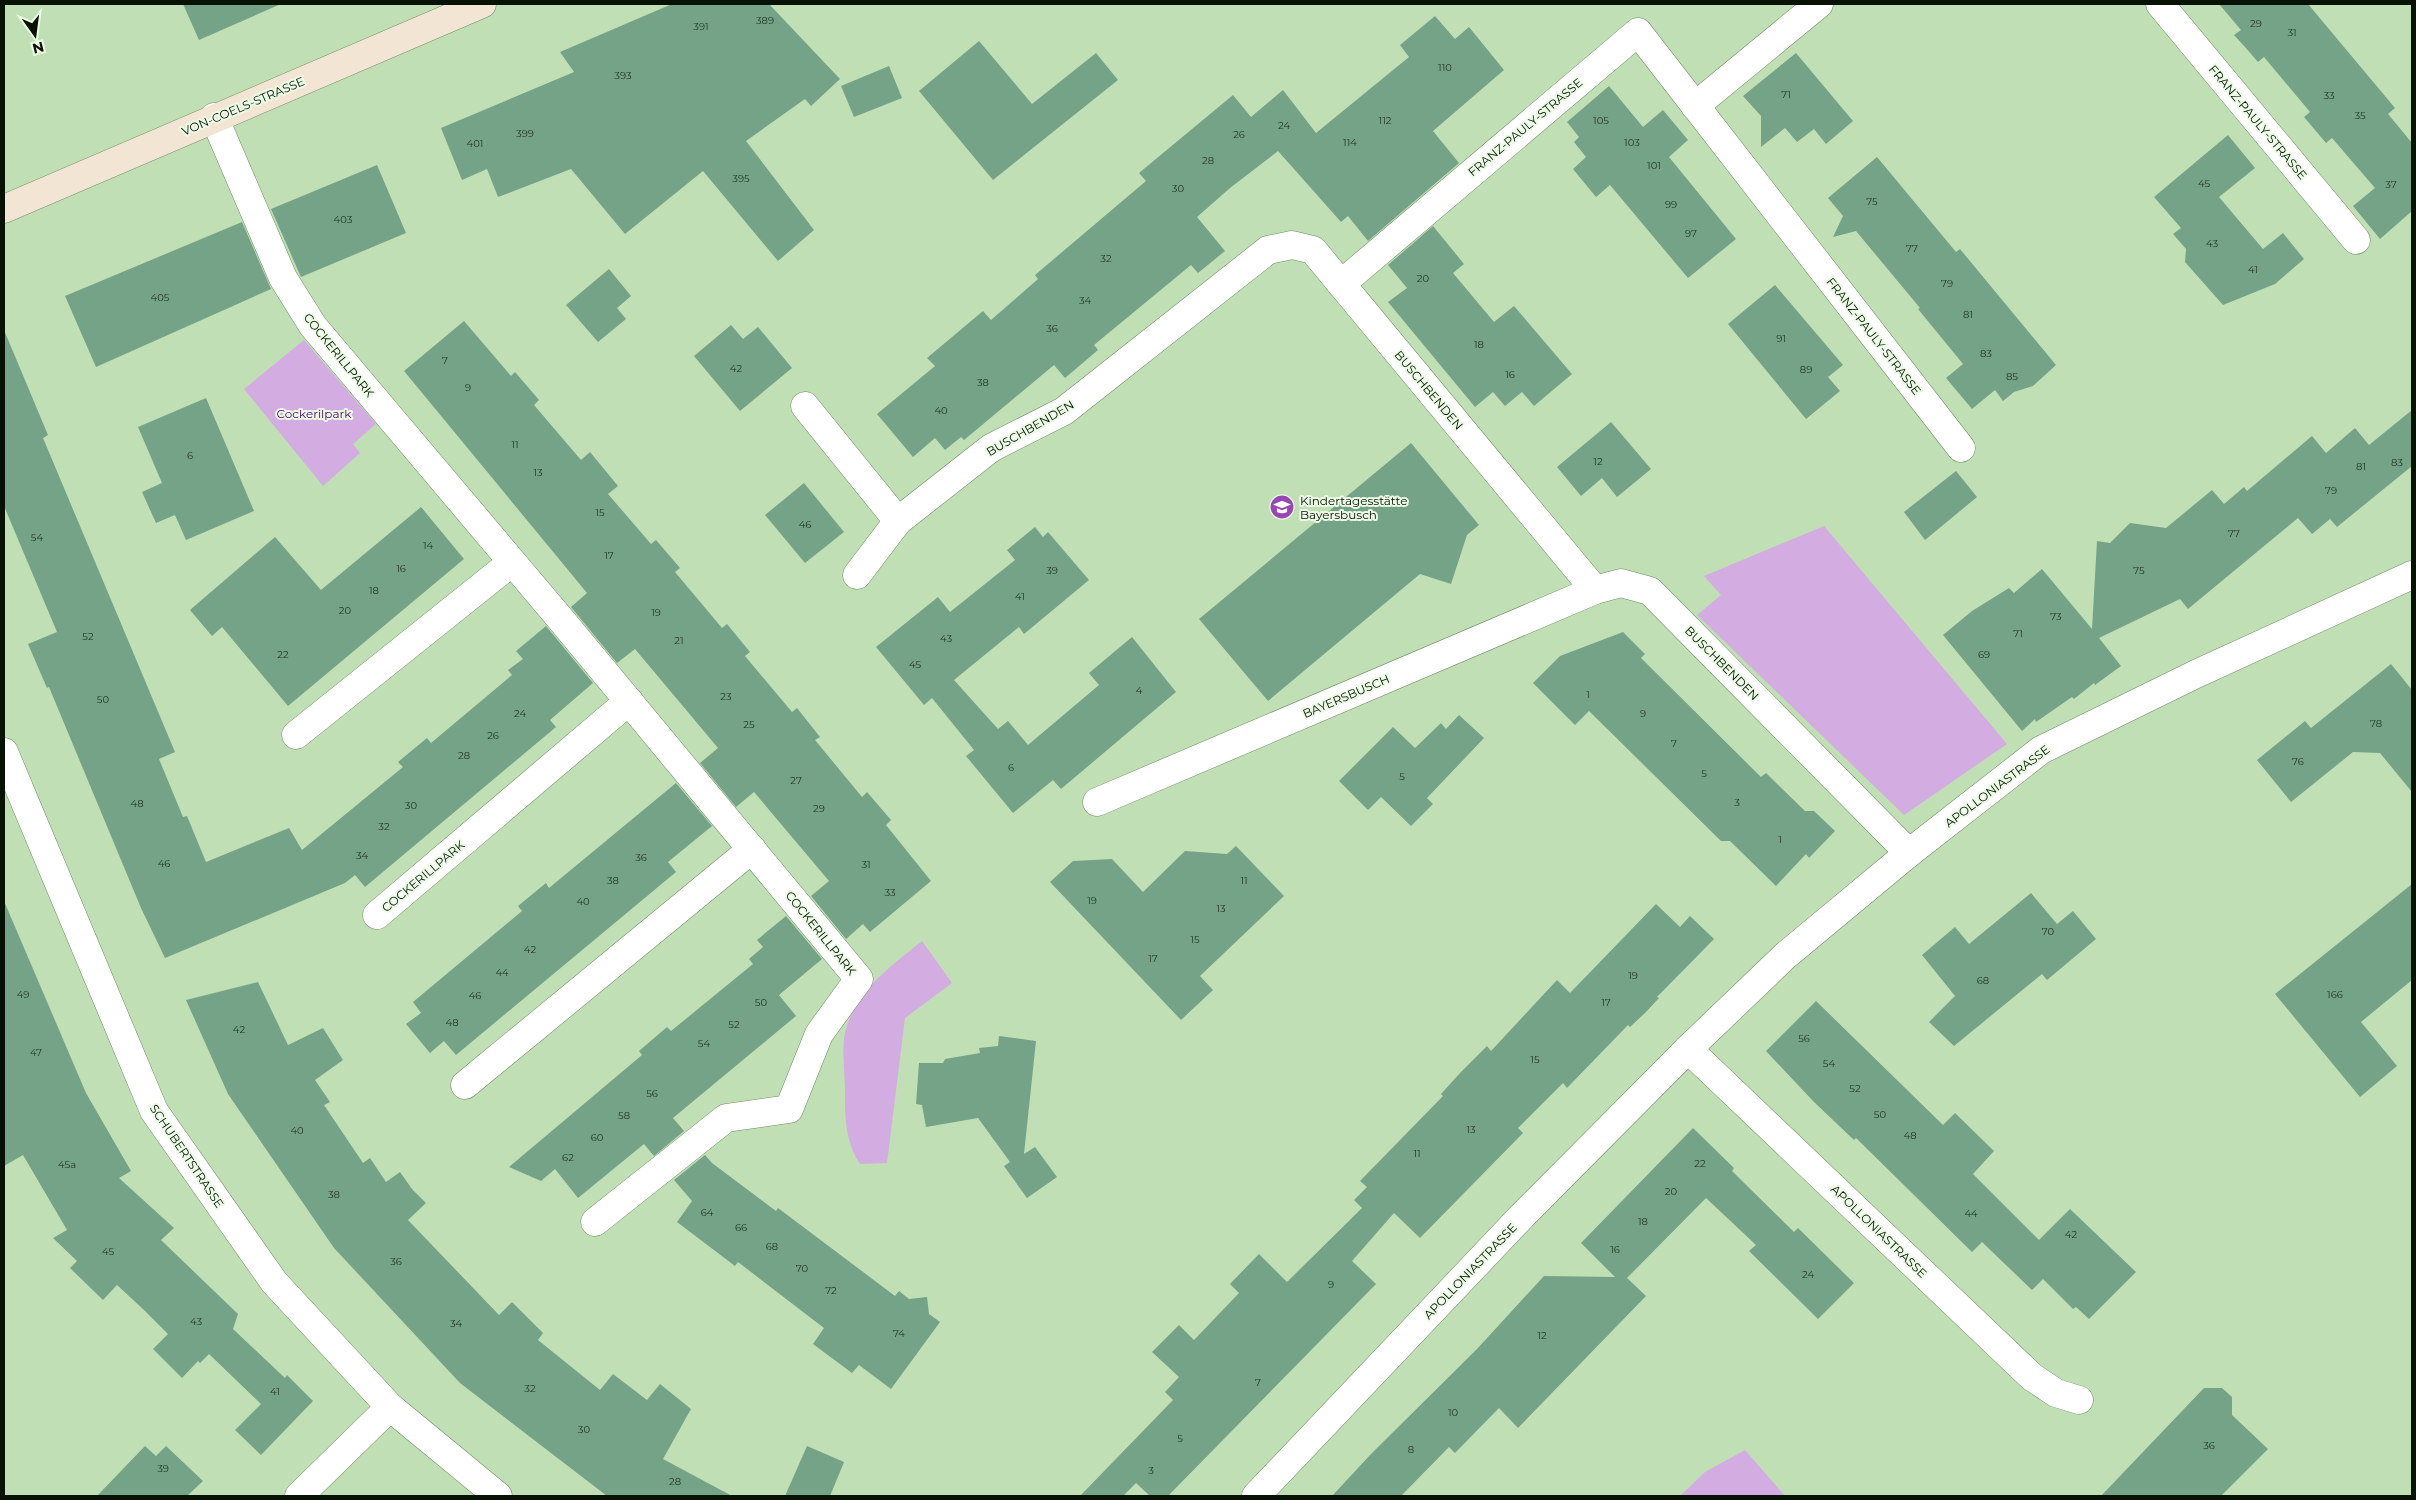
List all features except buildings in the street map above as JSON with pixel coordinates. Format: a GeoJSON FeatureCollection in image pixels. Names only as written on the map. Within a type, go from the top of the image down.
{"type":"FeatureCollection","features":[{"type":"Feature","properties":{"kind":"main road","name":"VON-COELS-STRASSE"},"geometry":{"type":"LineString","coordinates":[[4,209],[214,117],[482,4]]}},
{"type":"Feature","properties":{"kind":"street"},"geometry":{"type":"LineString","coordinates":[[1695,106],[1819,4]]}},
{"type":"Feature","properties":{"kind":"street","name":"FRANZ-PAULY-STRASSE"},"geometry":{"type":"LineString","coordinates":[[2160,4],[2356,240]]}},
{"type":"Feature","properties":{"kind":"street","name":"FRANZ-PAULY-STRASSE"},"geometry":{"type":"LineString","coordinates":[[1341,284],[1638,32],[1961,448]]}},
{"type":"Feature","properties":{"kind":"street","name":"COCKERILLPARK"},"geometry":{"type":"LineString","coordinates":[[214,117],[283,278],[313,326],[629,701],[859,979],[819,1034],[789,1109],[726,1118],[596,1222]]}},
{"type":"Feature","properties":{"kind":"street","name":"BUSCHBENDEN"},"geometry":{"type":"LineString","coordinates":[[857,575],[898,520],[991,448],[1064,411],[1268,250],[1292,245],[1313,250],[1595,590],[1621,583],[1650,591],[1909,853]]}},
{"type":"Feature","properties":{"kind":"street"},"geometry":{"type":"LineString","coordinates":[[805,406],[898,520]]}},
{"type":"Feature","properties":{"kind":"street"},"geometry":{"type":"LineString","coordinates":[[296,736],[511,563]]}},
{"type":"Feature","properties":{"kind":"street","name":"APOLLONIASTRASSE"},"geometry":{"type":"LineString","coordinates":[[1256,1496],[1522,1216],[1688,1049],[1784,956],[1909,853],[2041,750],[2196,674],[2412,575]]}},
{"type":"Feature","properties":{"kind":"street","name":"BAYERSBUSCH"},"geometry":{"type":"LineString","coordinates":[[1097,802],[1595,590]]}},
{"type":"Feature","properties":{"kind":"street","name":"COCKERILLPARK"},"geometry":{"type":"LineString","coordinates":[[377,915],[629,701]]}},
{"type":"Feature","properties":{"kind":"street","name":"SCHUBERTSTRASSE"},"geometry":{"type":"LineString","coordinates":[[4,752],[154,1111],[274,1282],[390,1407],[498,1496]]}},
{"type":"Feature","properties":{"kind":"street"},"geometry":{"type":"LineString","coordinates":[[465,1085],[752,849]]}},
{"type":"Feature","properties":{"kind":"street","name":"APOLLONIASTRASSE"},"geometry":{"type":"LineString","coordinates":[[1688,1049],[2032,1377],[2056,1393],[2079,1400]]}},
{"type":"Feature","properties":{"kind":"street"},"geometry":{"type":"LineString","coordinates":[[299,1496],[390,1407]]}},
{"type":"Feature","properties":{"kind":"green space","name":"Cockerilpark"},"geometry":{"type":"Polygon","coordinates":[[[304,340],[376,424],[353,444],[360,453],[323,486],[244,389],[304,340]]]}},
{"type":"Feature","properties":{"kind":"green space"},"geometry":{"type":"Polygon","coordinates":[[[1824,526],[2007,744],[1904,815],[1697,615],[1721,595],[1704,576],[1824,526]]]}},
{"type":"Feature","properties":{"kind":"green space"},"geometry":{"type":"Polygon","coordinates":[[[922,941],[952,983],[905,1018],[887,1163],[860,1164],[851,1147],[846,1119],[843,1051],[846,1029],[851,1015],[867,990],[887,969],[922,941]]]}},
{"type":"Feature","properties":{"kind":"green space"},"geometry":{"type":"Polygon","coordinates":[[[1745,1450],[1785,1496],[1680,1496],[1705,1472],[1745,1450]]]}},
{"type":"Feature","properties":{"kind":"place","name":"Kindertagesstätte Bayersbusch"},"geometry":{"type":"Point","coordinates":[1282,507]}}]}
